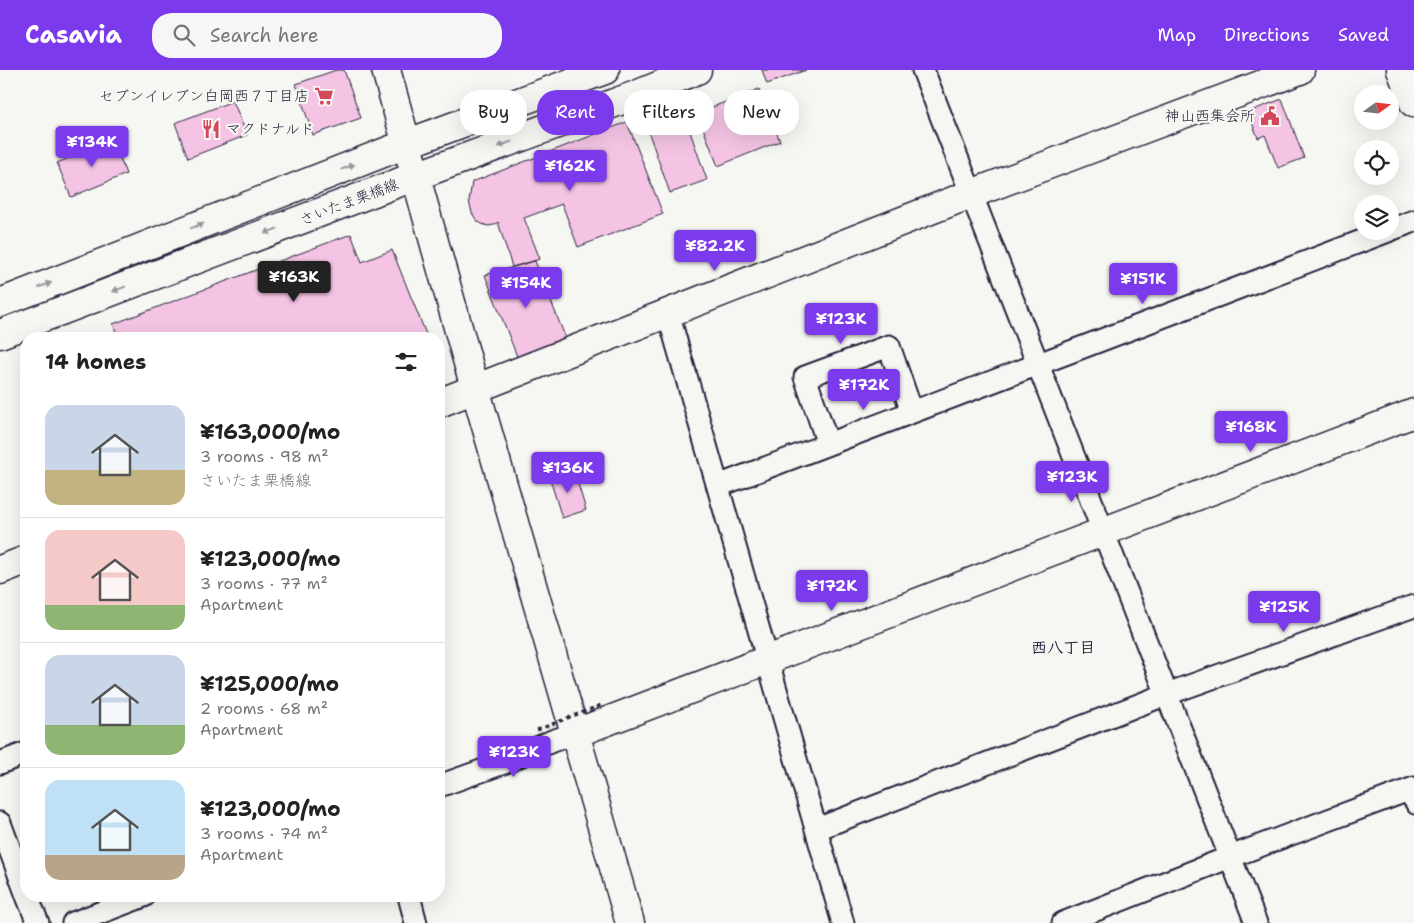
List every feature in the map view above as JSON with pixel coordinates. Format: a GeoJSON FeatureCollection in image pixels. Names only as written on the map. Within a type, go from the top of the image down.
{"type":"FeatureCollection","features":[{"type":"Feature","properties":{"kind":"street"},"geometry":{"type":"LineString","coordinates":[[386,70],[475,388],[630,923]]}},
{"type":"Feature","properties":{"kind":"street"},"geometry":{"type":"LineString","coordinates":[[0,303],[406,144],[605,70]]}},
{"type":"Feature","properties":{"kind":"street","name":"さいたま栗橋線"},"geometry":{"type":"LineString","coordinates":[[0,334],[698,70]]}},
{"type":"Feature","properties":{"kind":"street"},"geometry":{"type":"LineString","coordinates":[[923,70],[1256,923]]}},
{"type":"Feature","properties":{"kind":"street"},"geometry":{"type":"LineString","coordinates":[[445,400],[971,194],[1300,70]]}},
{"type":"Feature","properties":{"kind":"street"},"geometry":{"type":"LineString","coordinates":[[1402,70],[1414,103]]}},
{"type":"Feature","properties":{"kind":"street"},"geometry":{"type":"LineString","coordinates":[[1399,227],[1414,221]]}},
{"type":"Feature","properties":{"kind":"street"},"geometry":{"type":"LineString","coordinates":[[718,486],[1365,240]]}},
{"type":"Feature","properties":{"kind":"street"},"geometry":{"type":"LineString","coordinates":[[668,313],[844,923]]}},
{"type":"Feature","properties":{"kind":"street"},"geometry":{"type":"LineString","coordinates":[[828,444],[805,377],[889,346],[912,412]]}},
{"type":"Feature","properties":{"kind":"street"},"geometry":{"type":"LineString","coordinates":[[445,784],[509,761],[552,741],[1414,413]]}},
{"type":"Feature","properties":{"kind":"street"},"geometry":{"type":"LineString","coordinates":[[0,570],[20,562]]}},
{"type":"Feature","properties":{"kind":"street"},"geometry":{"type":"LineString","coordinates":[[816,829],[1167,694],[1414,606]]}},
{"type":"Feature","properties":{"kind":"street"},"geometry":{"type":"LineString","coordinates":[[0,763],[20,755]]}},
{"type":"Feature","properties":{"kind":"street"},"geometry":{"type":"LineString","coordinates":[[1063,923],[1230,857],[1410,796]]}},
{"type":"Feature","properties":{"kind":"street"},"geometry":{"type":"LineString","coordinates":[[0,823],[20,876]]}},
{"type":"Feature","properties":{"kind":"street"},"geometry":{"type":"LineString","coordinates":[[30,902],[38,923]]}},
{"type":"Feature","properties":{"kind":"street"},"geometry":{"type":"LineString","coordinates":[[73,923],[128,902]]}},
{"type":"Feature","properties":{"kind":"street"},"geometry":{"type":"LineString","coordinates":[[411,902],[416,923]]}},
{"type":"Feature","properties":{"kind":"path"},"geometry":{"type":"LineString","coordinates":[[537,730],[600,705]]}},
{"type":"Feature","properties":{"kind":"building"},"geometry":{"type":"Polygon","coordinates":[[[336,70],[344,70],[361,118],[313,135],[296,84],[336,70]]]}},
{"type":"Feature","properties":{"kind":"building"},"geometry":{"type":"Polygon","coordinates":[[[762,70],[806,70],[767,84],[762,70]]]}},
{"type":"Feature","properties":{"kind":"building"},"geometry":{"type":"Polygon","coordinates":[[[1282,99],[1304,158],[1278,168],[1265,135],[1258,138],[1248,112],[1282,99]]]}},
{"type":"Feature","properties":{"kind":"building","name":"マクドナルド"},"geometry":{"type":"Polygon","coordinates":[[[233,101],[247,135],[188,158],[175,123],[233,101]]]}},
{"type":"Feature","properties":{"kind":"building"},"geometry":{"type":"Polygon","coordinates":[[[724,103],[724,135],[778,135],[780,141],[718,166],[706,135],[714,135],[714,106],[724,103]]]}},
{"type":"Feature","properties":{"kind":"building"},"geometry":{"type":"Polygon","coordinates":[[[624,123],[624,135],[632,135],[663,214],[578,247],[562,204],[524,218],[540,259],[512,267],[498,222],[488,226],[482,224],[477,221],[472,213],[469,201],[472,182],[593,135],[614,135],[614,127],[624,123]]]}},
{"type":"Feature","properties":{"kind":"building"},"geometry":{"type":"Polygon","coordinates":[[[650,135],[691,135],[707,180],[670,193],[650,135]]]}},
{"type":"Feature","properties":{"kind":"building"},"geometry":{"type":"Polygon","coordinates":[[[113,140],[126,174],[71,197],[57,163],[113,140]]]}},
{"type":"Feature","properties":{"kind":"building"},"geometry":{"type":"Polygon","coordinates":[[[351,234],[362,262],[392,250],[425,332],[116,332],[113,324],[351,234]]]}},
{"type":"Feature","properties":{"kind":"building"},"geometry":{"type":"Polygon","coordinates":[[[535,261],[566,339],[518,359],[485,275],[535,261]]]}},
{"type":"Feature","properties":{"kind":"building"},"geometry":{"type":"Polygon","coordinates":[[[574,471],[586,510],[562,518],[550,479],[574,471]]]}},
{"type":"Feature","properties":{"kind":"place","name":"セブンイレブン白岡西７丁目店"},"geometry":{"type":"Point","coordinates":[324,96]}},
{"type":"Feature","properties":{"kind":"place","name":"神山西集会所"},"geometry":{"type":"Point","coordinates":[1270,116]}},
{"type":"Feature","properties":{"kind":"place","name":"マクドナルド"},"geometry":{"type":"Point","coordinates":[211,129]}},
{"type":"Feature","properties":{"kind":"district","name":"西八丁目"},"geometry":{"type":"Point","coordinates":[1063,647]}}]}
